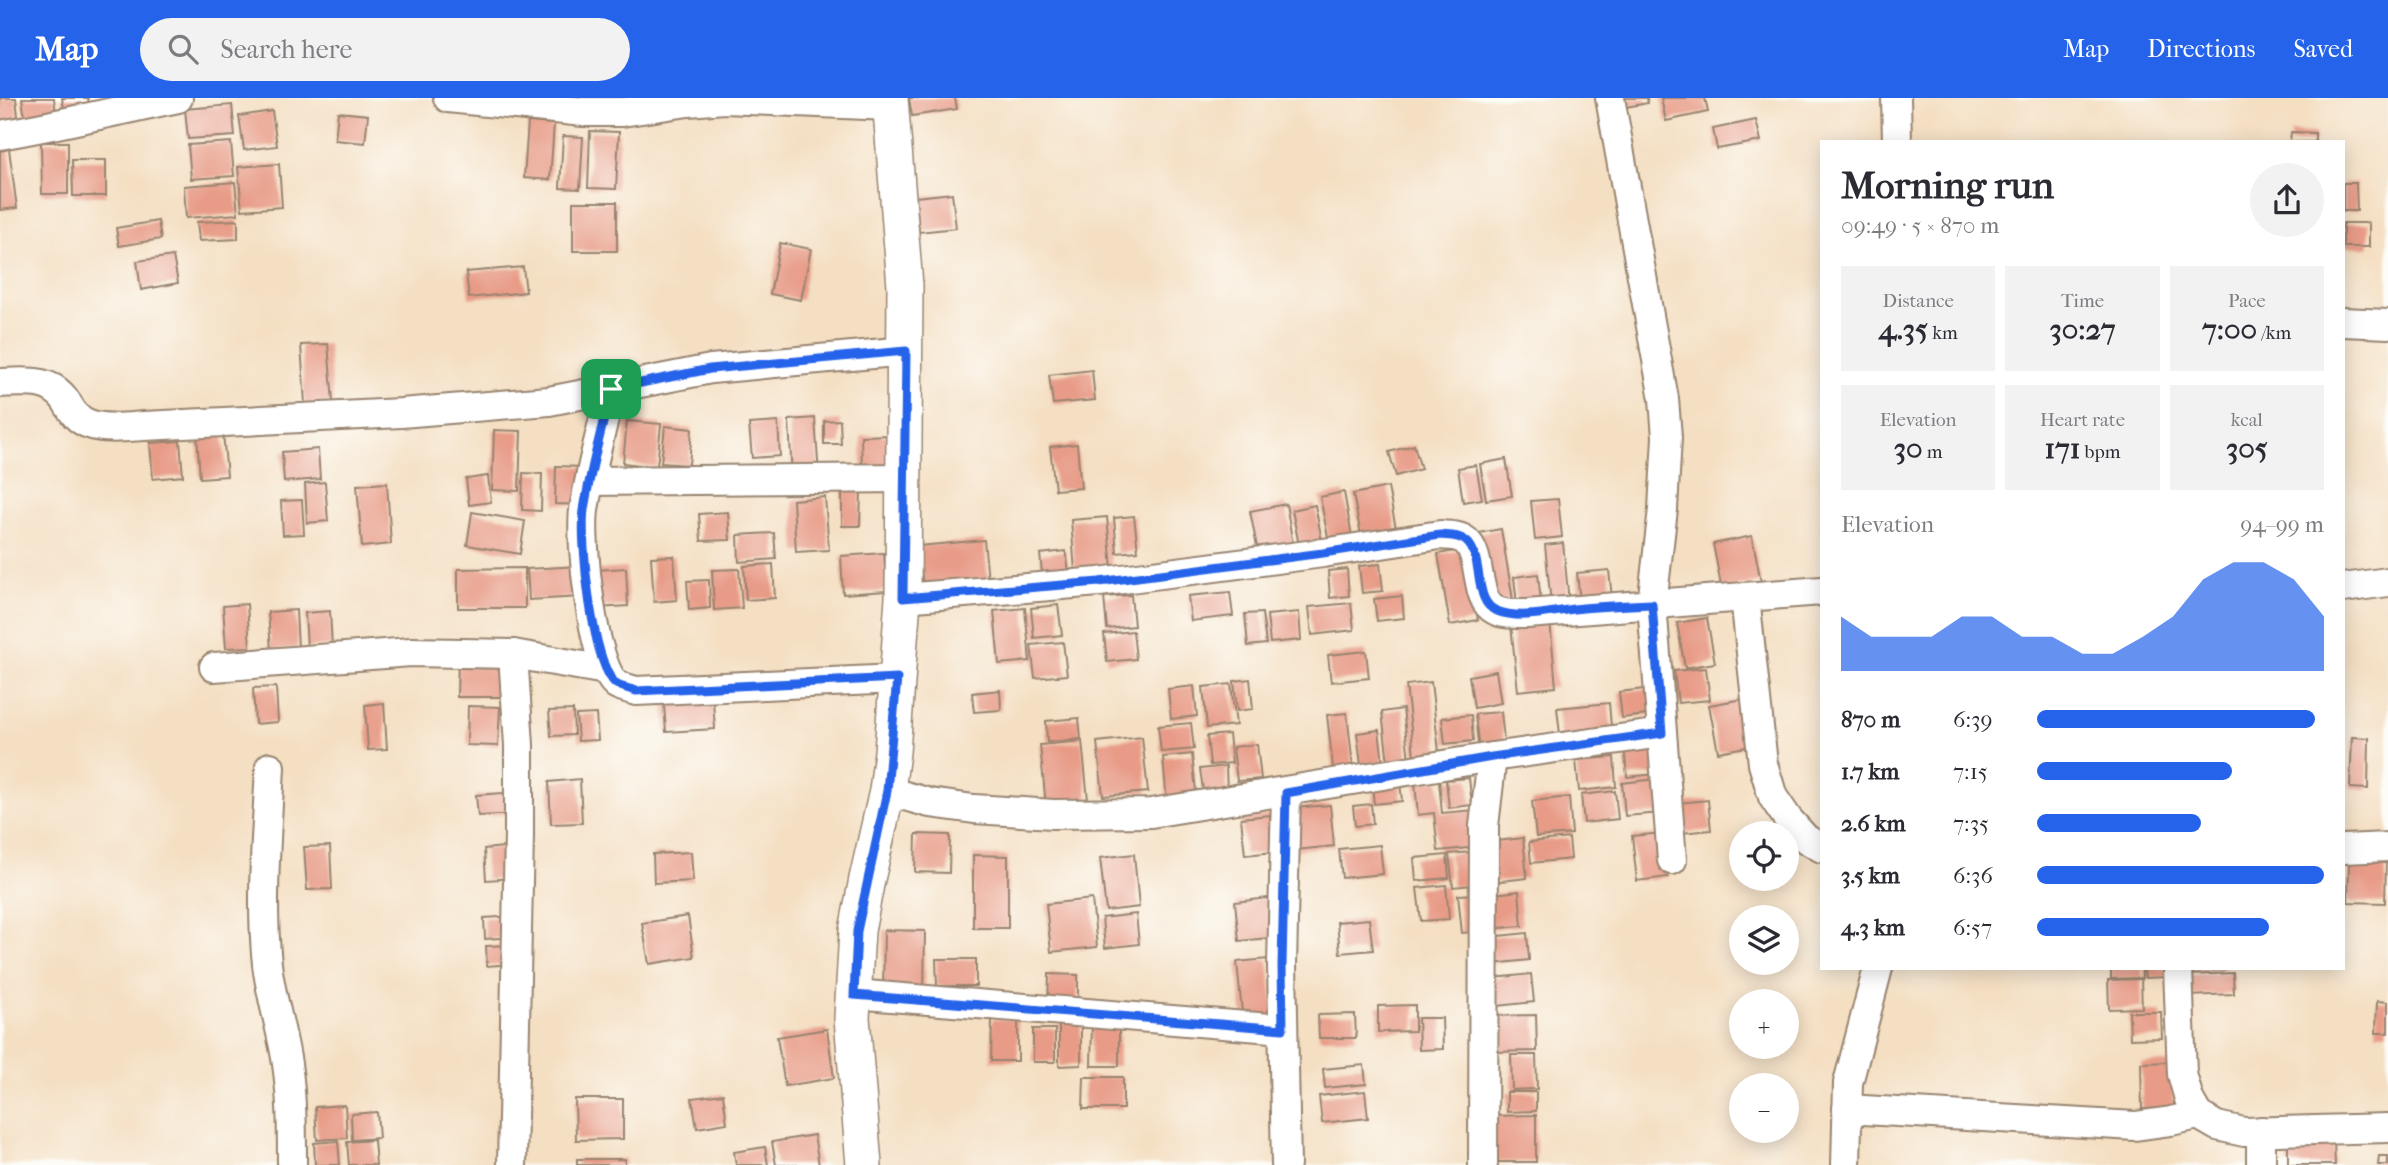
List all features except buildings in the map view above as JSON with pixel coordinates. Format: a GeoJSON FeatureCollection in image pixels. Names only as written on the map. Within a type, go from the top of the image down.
{"type":"FeatureCollection","features":[{"type":"Feature","properties":{"kind":"street"},"geometry":{"type":"LineString","coordinates":[[0,135],[81,121],[130,107],[178,98]]}},
{"type":"Feature","properties":{"kind":"street"},"geometry":{"type":"LineString","coordinates":[[448,98],[584,112],[622,112],[724,99],[890,102],[905,286],[903,598],[887,791],[857,931],[852,1018],[864,1165]]}},
{"type":"Feature","properties":{"kind":"street"},"geometry":{"type":"LineString","coordinates":[[1610,98],[1656,346],[1665,412],[1667,437],[1663,509],[1652,604],[1672,860]]}},
{"type":"Feature","properties":{"kind":"street"},"geometry":{"type":"LineString","coordinates":[[1896,98],[1897,140]]}},
{"type":"Feature","properties":{"kind":"street"},"geometry":{"type":"LineString","coordinates":[[2345,322],[2388,324]]}},
{"type":"Feature","properties":{"kind":"street"},"geometry":{"type":"LineString","coordinates":[[0,383],[43,383],[56,389],[74,415],[88,424],[106,428],[401,413],[549,401],[710,369],[906,351]]}},
{"type":"Feature","properties":{"kind":"street"},"geometry":{"type":"LineString","coordinates":[[611,389],[584,512],[584,546],[598,646],[606,670],[616,684],[636,691],[897,678]]}},
{"type":"Feature","properties":{"kind":"street"},"geometry":{"type":"LineString","coordinates":[[590,481],[904,478]]}},
{"type":"Feature","properties":{"kind":"street"},"geometry":{"type":"LineString","coordinates":[[903,598],[1099,582],[1440,535],[1457,536],[1467,541],[1474,555],[1483,593],[1488,605],[1495,611],[1527,614],[1820,591]]}},
{"type":"Feature","properties":{"kind":"street"},"geometry":{"type":"LineString","coordinates":[[2345,588],[2388,582]]}},
{"type":"Feature","properties":{"kind":"street"},"geometry":{"type":"LineString","coordinates":[[1745,597],[1759,735],[1773,797],[1805,839],[1820,847]]}},
{"type":"Feature","properties":{"kind":"street"},"geometry":{"type":"LineString","coordinates":[[214,667],[411,652],[513,654],[606,670]]}},
{"type":"Feature","properties":{"kind":"street"},"geometry":{"type":"LineString","coordinates":[[512,1165],[519,835],[519,746],[513,654]]}},
{"type":"Feature","properties":{"kind":"street"},"geometry":{"type":"LineString","coordinates":[[887,791],[930,803],[974,810],[1053,814],[1151,813],[1286,793],[1492,757],[1662,733]]}},
{"type":"Feature","properties":{"kind":"street"},"geometry":{"type":"LineString","coordinates":[[1483,1165],[1484,826],[1492,757]]}},
{"type":"Feature","properties":{"kind":"street"},"geometry":{"type":"LineString","coordinates":[[270,767],[265,866],[267,962],[271,995],[287,1063],[292,1108],[292,1165]]}},
{"type":"Feature","properties":{"kind":"street"},"geometry":{"type":"LineString","coordinates":[[1286,793],[1282,965],[1286,1165]]}},
{"type":"Feature","properties":{"kind":"street"},"geometry":{"type":"LineString","coordinates":[[2345,849],[2388,847]]}},
{"type":"Feature","properties":{"kind":"street"},"geometry":{"type":"LineString","coordinates":[[1846,1165],[1848,1083],[1877,970]]}},
{"type":"Feature","properties":{"kind":"street"},"geometry":{"type":"LineString","coordinates":[[2178,970],[2182,1074],[2189,1099],[2198,1115],[2217,1126],[2244,1132],[2388,1128]]}},
{"type":"Feature","properties":{"kind":"street"},"geometry":{"type":"LineString","coordinates":[[854,995],[1283,1029]]}},
{"type":"Feature","properties":{"kind":"street"},"geometry":{"type":"LineString","coordinates":[[1847,1109],[2136,1126],[2198,1115]]}},
{"type":"Feature","properties":{"kind":"street"},"geometry":{"type":"LineString","coordinates":[[2261,1131],[2261,1165]]}},
{"type":"Feature","properties":{"kind":"route"},"geometry":{"type":"LineString","coordinates":[[906,351],[903,598],[1099,582],[1440,535],[1457,536],[1467,541],[1474,555],[1483,593],[1488,605],[1495,611],[1527,614],[1652,604],[1662,733],[1492,757],[1286,793],[1283,1029],[854,995],[857,931],[887,791],[897,678],[636,691],[616,684],[606,670],[598,646],[584,546],[584,512],[611,389],[710,369],[906,351]]}}]}
